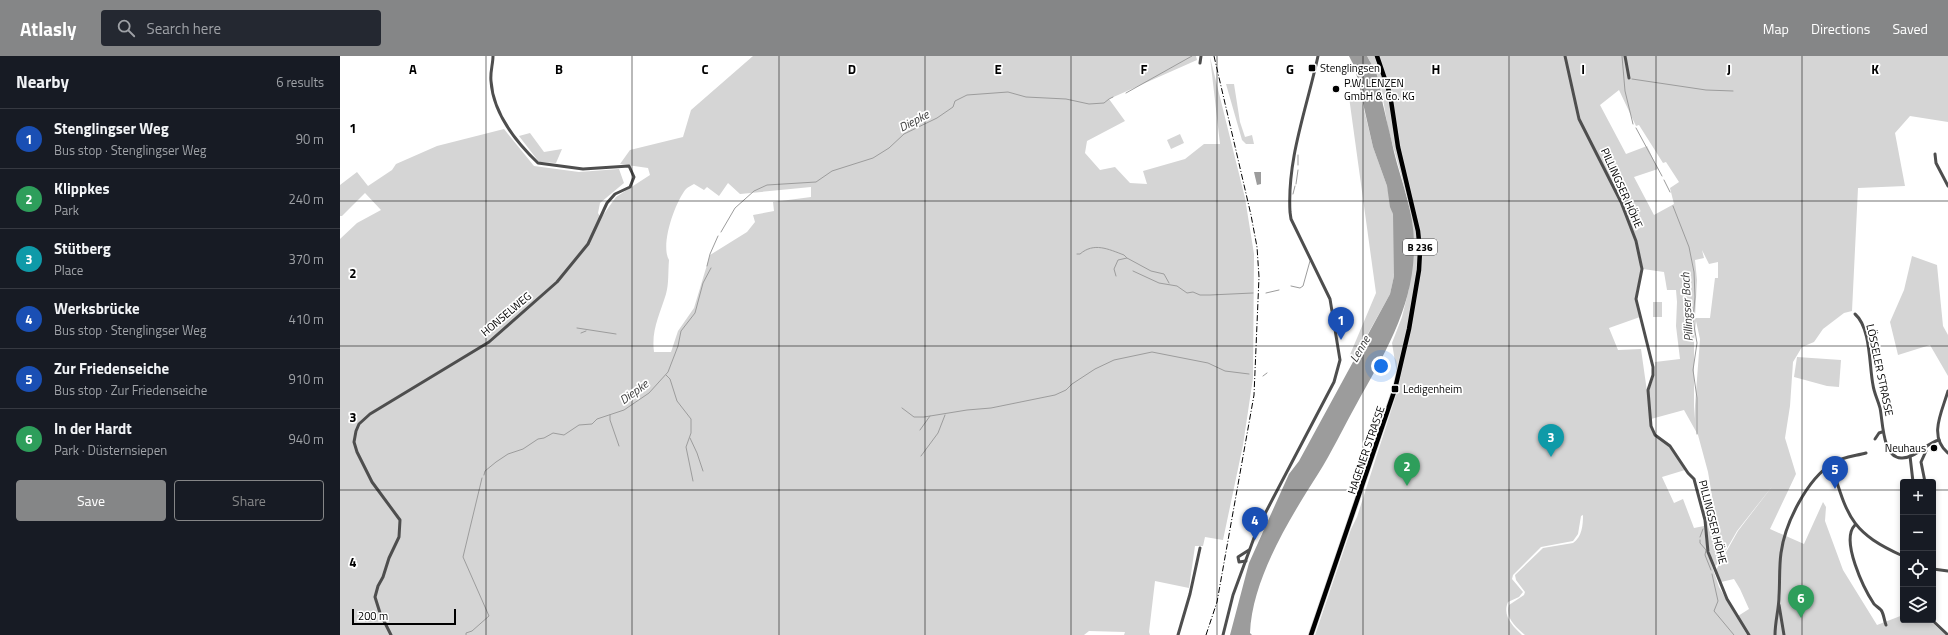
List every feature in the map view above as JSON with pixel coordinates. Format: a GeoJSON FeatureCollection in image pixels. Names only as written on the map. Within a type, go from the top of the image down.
{"type":"FeatureCollection","features":[{"type":"Feature","properties":{"kind":"main road","name":"HAGENER STRASSE"},"geometry":{"type":"LineString","coordinates":[[1311,635],[1338,562],[1395,389],[1406,342],[1419,270],[1419,238],[1398,147],[1390,94],[1377,56]]}},
{"type":"Feature","properties":{"kind":"street","name":"HONSELWEG"},"geometry":{"type":"LineString","coordinates":[[391,635],[380,613],[375,597],[389,558],[399,537],[400,520],[381,497],[360,459],[354,442],[357,428],[370,414],[489,342],[557,282],[588,244],[607,204],[615,194],[630,187],[634,177],[629,166],[583,169],[538,163],[500,116],[495,102],[491,80],[493,56]]}},
{"type":"Feature","properties":{"kind":"street"},"geometry":{"type":"LineString","coordinates":[[1200,63],[1201,56]]}},
{"type":"Feature","properties":{"kind":"street"},"geometry":{"type":"LineString","coordinates":[[1223,635],[1233,595],[1249,550],[1268,506],[1334,382],[1340,360],[1330,299],[1291,219],[1290,212],[1295,148],[1299,127],[1312,88],[1318,56]]}},
{"type":"Feature","properties":{"kind":"street","name":"PILLINGSER HÖHE"},"geometry":{"type":"LineString","coordinates":[[1565,56],[1579,119],[1621,202],[1636,241],[1641,260],[1642,269],[1636,299],[1653,367],[1653,375],[1648,390],[1651,426],[1655,434],[1670,446],[1688,473],[1694,479],[1705,520],[1708,552],[1727,599],[1749,635]]}},
{"type":"Feature","properties":{"kind":"street"},"geometry":{"type":"LineString","coordinates":[[1625,56],[1629,78]]}},
{"type":"Feature","properties":{"kind":"street"},"geometry":{"type":"LineString","coordinates":[[1934,154],[1936,163],[1948,186]]}},
{"type":"Feature","properties":{"kind":"street","name":"LÖSSELER STRASSE"},"geometry":{"type":"LineString","coordinates":[[1855,314],[1861,322],[1867,341],[1872,382],[1880,407],[1882,432],[1891,453],[1899,458],[1910,456]]}},
{"type":"Feature","properties":{"kind":"street"},"geometry":{"type":"LineString","coordinates":[[1948,391],[1937,425],[1939,440],[1944,450],[1948,453]]}},
{"type":"Feature","properties":{"kind":"street","name":"LÖSSELER STRASSE"},"geometry":{"type":"LineString","coordinates":[[1875,439],[1879,433],[1882,432]]}},
{"type":"Feature","properties":{"kind":"street"},"geometry":{"type":"LineString","coordinates":[[1913,479],[1910,456],[1939,440]]}},
{"type":"Feature","properties":{"kind":"street"},"geometry":{"type":"LineString","coordinates":[[1924,448],[1926,451],[1921,462],[1924,479]]}},
{"type":"Feature","properties":{"kind":"street"},"geometry":{"type":"LineString","coordinates":[[1775,635],[1781,554],[1787,529],[1802,497],[1824,470],[1831,464],[1847,457],[1866,453]]}},
{"type":"Feature","properties":{"kind":"street"},"geometry":{"type":"LineString","coordinates":[[1831,464],[1836,484],[1855,525],[1866,536],[1882,547],[1900,555]]}},
{"type":"Feature","properties":{"kind":"street"},"geometry":{"type":"LineString","coordinates":[[1824,470],[1836,484]]}},
{"type":"Feature","properties":{"kind":"street"},"geometry":{"type":"LineString","coordinates":[[1855,525],[1851,532],[1850,540],[1853,558],[1868,593],[1875,605],[1881,610],[1886,625]]}},
{"type":"Feature","properties":{"kind":"street"},"geometry":{"type":"LineString","coordinates":[[1178,635],[1190,594],[1200,548]]}},
{"type":"Feature","properties":{"kind":"street"},"geometry":{"type":"LineString","coordinates":[[1246,561],[1239,562],[1238,557],[1249,550]]}},
{"type":"Feature","properties":{"kind":"street"},"geometry":{"type":"LineString","coordinates":[[1936,569],[1948,571]]}},
{"type":"Feature","properties":{"kind":"street"},"geometry":{"type":"LineString","coordinates":[[1778,603],[1784,635]]}},
{"type":"Feature","properties":{"kind":"street"},"geometry":{"type":"LineString","coordinates":[[1935,623],[1948,635]]}},
{"type":"Feature","properties":{"kind":"shaded area"},"geometry":{"type":"Polygon","coordinates":[[[753,56],[1196,56],[1197,60],[1109,99],[1125,121],[1087,141],[1085,153],[1100,170],[1115,167],[1130,183],[1147,184],[1143,171],[1185,159],[1204,144],[1220,144],[1210,57],[1245,198],[1254,254],[1253,378],[1243,445],[1223,540],[1205,537],[1203,546],[1195,546],[1189,588],[1155,581],[1149,632],[1150,635],[1124,635],[1125,632],[1089,631],[1084,635],[340,635],[340,239],[357,223],[381,210],[365,193],[342,216],[340,216],[340,185],[357,172],[368,186],[392,170],[396,164],[437,146],[504,129],[534,166],[579,172],[619,169],[624,183],[600,203],[598,213],[601,218],[616,197],[650,175],[648,168],[620,164],[630,150],[683,137],[691,110],[753,56]],[[728,183],[719,196],[707,187],[704,190],[694,184],[686,189],[677,203],[670,224],[666,244],[669,260],[668,286],[655,329],[653,344],[654,352],[671,352],[678,331],[694,308],[710,255],[747,232],[755,222],[753,215],[774,211],[773,202],[811,197],[811,187],[740,194],[728,183]]]}},
{"type":"Feature","properties":{"kind":"shaded area"},"geometry":{"type":"Polygon","coordinates":[[[1349,56],[1367,56],[1378,79],[1394,152],[1412,220],[1414,243],[1413,266],[1409,287],[1404,308],[1387,347],[1328,457],[1274,550],[1265,571],[1252,612],[1250,633],[1252,635],[1230,635],[1249,563],[1289,474],[1299,461],[1390,294],[1394,276],[1393,214],[1390,207],[1387,186],[1373,147],[1355,68],[1349,56]]]}},
{"type":"Feature","properties":{"kind":"shaded area"},"geometry":{"type":"Polygon","coordinates":[[[1367,56],[1948,56],[1948,122],[1910,116],[1895,133],[1905,186],[1858,188],[1852,311],[1844,313],[1823,329],[1814,342],[1802,347],[1793,362],[1790,406],[1785,438],[1796,474],[1770,529],[1804,544],[1823,502],[1826,507],[1825,521],[1843,570],[1877,625],[1900,616],[1900,623],[1932,623],[1946,635],[1750,635],[1738,616],[1749,609],[1740,589],[1734,579],[1721,582],[1716,570],[1738,531],[1774,484],[1737,531],[1714,568],[1709,550],[1703,510],[1714,508],[1708,472],[1698,435],[1684,410],[1651,419],[1649,390],[1655,374],[1655,362],[1680,359],[1676,326],[1676,290],[1667,290],[1664,272],[1643,269],[1637,241],[1621,204],[1635,241],[1642,268],[1636,292],[1640,317],[1609,328],[1618,350],[1641,349],[1653,434],[1669,446],[1685,470],[1662,477],[1674,503],[1683,499],[1694,528],[1704,526],[1707,551],[1719,587],[1747,635],[1525,635],[1512,622],[1508,610],[1509,605],[1524,595],[1525,592],[1516,580],[1515,575],[1543,548],[1573,543],[1578,538],[1581,530],[1583,515],[1581,516],[1578,534],[1573,541],[1541,547],[1513,575],[1512,579],[1523,592],[1519,597],[1508,602],[1506,612],[1509,620],[1522,635],[1315,635],[1351,529],[1357,517],[1399,386],[1392,343],[1402,317],[1409,289],[1408,200],[1388,128],[1377,74],[1367,56]],[[1619,90],[1600,105],[1626,154],[1647,146],[1658,169],[1634,177],[1654,215],[1674,204],[1670,188],[1679,182],[1666,162],[1663,163],[1639,125],[1636,126],[1619,90]],[[1702,250],[1704,258],[1695,260],[1697,280],[1695,318],[1710,318],[1715,278],[1718,278],[1718,262],[1709,264],[1702,250]],[[1696,321],[1694,341],[1694,419],[1700,339],[1696,321]]]}},
{"type":"Feature","properties":{"kind":"shaded area"},"geometry":{"type":"Polygon","coordinates":[[[1226,84],[1234,84],[1240,122],[1245,137],[1252,135],[1254,144],[1246,144],[1242,140],[1226,84]]]}},
{"type":"Feature","properties":{"kind":"shaded area"},"geometry":{"type":"Polygon","coordinates":[[[1349,97],[1362,101],[1373,147],[1387,186],[1395,223],[1394,276],[1390,294],[1355,357],[1349,357],[1376,293],[1349,97]]]}},
{"type":"Feature","properties":{"kind":"shaded area"},"geometry":{"type":"Polygon","coordinates":[[[530,133],[544,152],[562,149],[556,163],[539,162],[519,136],[530,133]]]}},
{"type":"Feature","properties":{"kind":"shaded area"},"geometry":{"type":"Polygon","coordinates":[[[1180,134],[1184,143],[1171,149],[1167,140],[1180,134]]]}},
{"type":"Feature","properties":{"kind":"shaded area"},"geometry":{"type":"Polygon","coordinates":[[[1254,172],[1261,172],[1261,184],[1257,185],[1254,172]]]}},
{"type":"Feature","properties":{"kind":"shaded area"},"geometry":{"type":"Polygon","coordinates":[[[1912,256],[1937,265],[1943,326],[1948,335],[1948,376],[1930,345],[1898,355],[1890,322],[1904,290],[1912,256]]]}},
{"type":"Feature","properties":{"kind":"shaded area"},"geometry":{"type":"Polygon","coordinates":[[[1653,302],[1662,302],[1662,317],[1653,317],[1653,302]]]}},
{"type":"Feature","properties":{"kind":"shaded area"},"geometry":{"type":"Polygon","coordinates":[[[1797,357],[1841,360],[1839,387],[1827,386],[1794,377],[1797,357]]]}},
{"type":"Feature","properties":{"kind":"waterway","name":"Diepke"},"geometry":{"type":"LineString","coordinates":[[1126,93],[1192,56]]}},
{"type":"Feature","properties":{"kind":"waterway","name":"Pillingser Bach"},"geometry":{"type":"LineString","coordinates":[[1622,56],[1625,91],[1633,124]]}},
{"type":"Feature","properties":{"kind":"waterway"},"geometry":{"type":"LineString","coordinates":[[1632,79],[1706,90],[1733,91]]}},
{"type":"Feature","properties":{"kind":"waterway","name":"Diepke"},"geometry":{"type":"LineString","coordinates":[[721,232],[735,208],[754,191],[767,185],[816,182],[832,171],[873,158],[889,148],[904,134],[937,118],[953,107],[955,101],[967,95],[1008,92],[1026,97],[1066,99],[1089,104],[1104,103],[1113,97]]}},
{"type":"Feature","properties":{"kind":"waterway","name":"Pillingser Bach"},"geometry":{"type":"LineString","coordinates":[[1636,128],[1662,176]]}},
{"type":"Feature","properties":{"kind":"waterway"},"geometry":{"type":"LineString","coordinates":[[1298,155],[1298,165]]}},
{"type":"Feature","properties":{"kind":"waterway"},"geometry":{"type":"LineString","coordinates":[[1296,184],[1298,170]]}},
{"type":"Feature","properties":{"kind":"waterway","name":"Pillingser Bach"},"geometry":{"type":"LineString","coordinates":[[1664,180],[1670,192]]}},
{"type":"Feature","properties":{"kind":"waterway"},"geometry":{"type":"LineString","coordinates":[[1293,194],[1295,186]]}},
{"type":"Feature","properties":{"kind":"waterway","name":"Pillingser Bach"},"geometry":{"type":"LineString","coordinates":[[1673,206],[1689,247],[1694,272],[1695,297],[1693,320],[1697,343],[1693,370],[1697,398],[1697,434]]}},
{"type":"Feature","properties":{"kind":"waterway","name":"Diepke"},"geometry":{"type":"LineString","coordinates":[[707,266],[710,254],[718,236]]}},
{"type":"Feature","properties":{"kind":"waterway"},"geometry":{"type":"LineString","coordinates":[[1077,254],[1096,247],[1124,255],[1127,258]]}},
{"type":"Feature","properties":{"kind":"waterway"},"geometry":{"type":"LineString","coordinates":[[1116,276],[1114,269],[1118,260],[1127,258],[1151,271],[1164,274],[1169,283]]}},
{"type":"Feature","properties":{"kind":"waterway"},"geometry":{"type":"LineString","coordinates":[[1291,286],[1300,288],[1303,286],[1310,261]]}},
{"type":"Feature","properties":{"kind":"waterway","name":"Diepke"},"geometry":{"type":"LineString","coordinates":[[484,475],[485,471],[496,462],[508,454],[523,449],[538,439],[544,438],[553,433],[564,435],[579,425],[592,424],[597,419],[624,410],[649,393],[668,372],[678,346],[681,331],[695,313],[703,283],[711,268]]}},
{"type":"Feature","properties":{"kind":"waterway"},"geometry":{"type":"LineString","coordinates":[[1133,271],[1159,283],[1177,286],[1187,293],[1193,292],[1200,295],[1253,293]]}},
{"type":"Feature","properties":{"kind":"waterway"},"geometry":{"type":"LineString","coordinates":[[1266,293],[1279,290]]}},
{"type":"Feature","properties":{"kind":"waterway"},"geometry":{"type":"LineString","coordinates":[[577,328],[616,334]]}},
{"type":"Feature","properties":{"kind":"waterway"},"geometry":{"type":"LineString","coordinates":[[581,333],[586,331]]}},
{"type":"Feature","properties":{"kind":"waterway"},"geometry":{"type":"LineString","coordinates":[[902,408],[914,417],[924,417],[967,410],[991,408],[1055,395],[1066,390],[1072,384],[1095,369],[1114,360],[1152,352],[1208,363],[1225,371],[1249,374]]}},
{"type":"Feature","properties":{"kind":"waterway"},"geometry":{"type":"LineString","coordinates":[[1263,376],[1267,373]]}},
{"type":"Feature","properties":{"kind":"waterway"},"geometry":{"type":"LineString","coordinates":[[666,375],[670,379],[677,401],[691,419],[691,433],[686,447],[693,481]]}},
{"type":"Feature","properties":{"kind":"waterway"},"geometry":{"type":"LineString","coordinates":[[610,415],[610,420],[619,446]]}},
{"type":"Feature","properties":{"kind":"waterway"},"geometry":{"type":"LineString","coordinates":[[921,456],[938,433],[945,415]]}},
{"type":"Feature","properties":{"kind":"waterway"},"geometry":{"type":"LineString","coordinates":[[920,430],[930,416]]}},
{"type":"Feature","properties":{"kind":"waterway"},"geometry":{"type":"LineString","coordinates":[[690,438],[703,471]]}},
{"type":"Feature","properties":{"kind":"waterway","name":"Diepke"},"geometry":{"type":"LineString","coordinates":[[466,635],[466,633],[472,631],[489,616],[463,557],[482,478]]}},
{"type":"Feature","properties":{"kind":"waterway","name":"Pillingser Bach"},"geometry":{"type":"LineString","coordinates":[[1700,537],[1703,529]]}},
{"type":"Feature","properties":{"kind":"waterway","name":"Pillingser Bach"},"geometry":{"type":"LineString","coordinates":[[1700,540],[1700,543],[1706,550],[1705,555],[1711,570]]}},
{"type":"Feature","properties":{"kind":"waterway","name":"Pillingser Bach"},"geometry":{"type":"LineString","coordinates":[[1712,574],[1718,601],[1714,611],[1734,635]]}},
{"type":"Feature","properties":{"kind":"railway"},"geometry":{"type":"LineString","coordinates":[[1206,635],[1217,602],[1254,395],[1259,277],[1257,247],[1251,215],[1214,56]]}},
{"type":"Feature","properties":{"kind":"place","name":"Stenglingsen"},"geometry":{"type":"Point","coordinates":[1312,68]}},
{"type":"Feature","properties":{"kind":"place","name":"P.W. LENZEN GmbH & Co. KG"},"geometry":{"type":"Point","coordinates":[1336,89]}},
{"type":"Feature","properties":{"kind":"place","name":"Stenglingser Weg"},"geometry":{"type":"Point","coordinates":[1341,340]}},
{"type":"Feature","properties":{"kind":"place","name":"Ledigenheim"},"geometry":{"type":"Point","coordinates":[1395,389]}},
{"type":"Feature","properties":{"kind":"place","name":"Neuhaus"},"geometry":{"type":"Point","coordinates":[1934,448]}},
{"type":"Feature","properties":{"kind":"place","name":"Stütberg"},"geometry":{"type":"Point","coordinates":[1551,457]}},
{"type":"Feature","properties":{"kind":"place","name":"Klippkes"},"geometry":{"type":"Point","coordinates":[1407,486]}},
{"type":"Feature","properties":{"kind":"place","name":"Zur Friedenseiche"},"geometry":{"type":"Point","coordinates":[1835,489]}},
{"type":"Feature","properties":{"kind":"place","name":"Werksbrücke"},"geometry":{"type":"Point","coordinates":[1255,540]}},
{"type":"Feature","properties":{"kind":"place","name":"In der Hardt"},"geometry":{"type":"Point","coordinates":[1801,618]}},
{"type":"Feature","properties":{"kind":"water label","name":"Lenne"},"geometry":{"type":"Point","coordinates":[1360,349]}}]}
